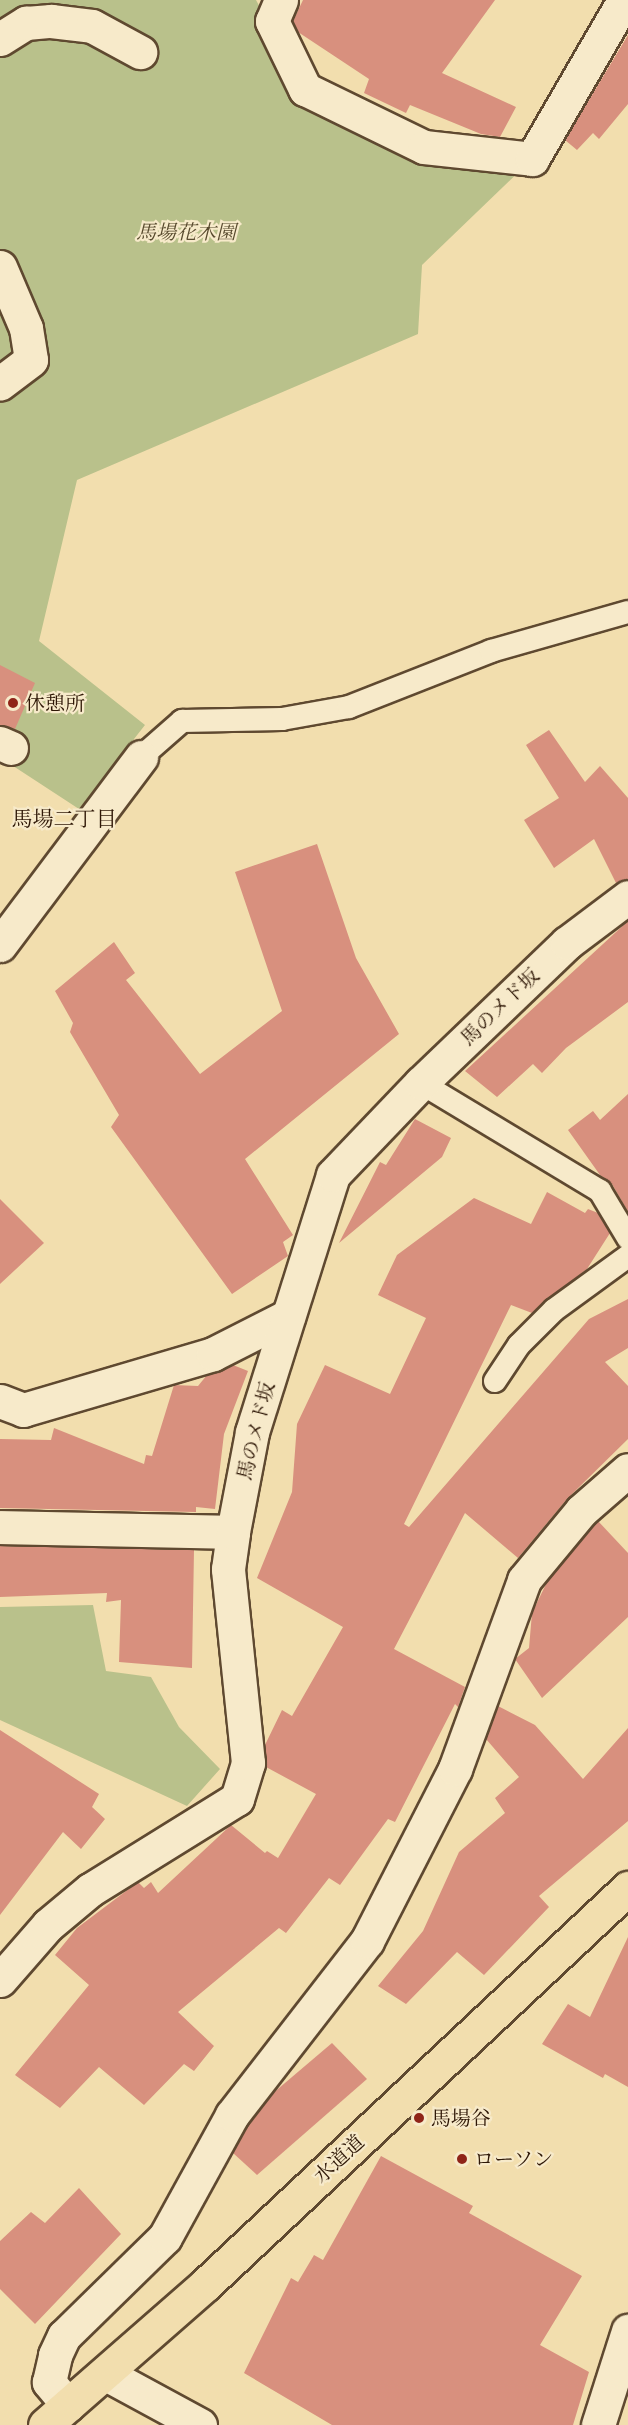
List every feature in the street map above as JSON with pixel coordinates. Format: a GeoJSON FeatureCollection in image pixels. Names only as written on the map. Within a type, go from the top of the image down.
{"type":"FeatureCollection","features":[{"type":"Feature","properties":{"kind":"main road","name":"水道道"},"geometry":{"type":"LineString","coordinates":[[56,2415],[106,2374],[628,1888]]}},
{"type":"Feature","properties":{"kind":"street"},"geometry":{"type":"LineString","coordinates":[[271,7],[304,89],[424,147],[532,159],[624,0]]}},
{"type":"Feature","properties":{"kind":"street"},"geometry":{"type":"LineString","coordinates":[[0,39],[26,23],[51,21],[92,26],[140,52]]}},
{"type":"Feature","properties":{"kind":"street"},"geometry":{"type":"LineString","coordinates":[[0,267],[26,328],[31,360],[0,384]]}},
{"type":"Feature","properties":{"kind":"street"},"geometry":{"type":"LineString","coordinates":[[0,945],[141,758]]}},
{"type":"Feature","properties":{"kind":"street","name":"馬のメド坂"},"geometry":{"type":"LineString","coordinates":[[0,1980],[48,1925],[90,1890],[237,1799],[248,1763],[228,1569],[252,1432],[333,1175],[421,1083],[567,943],[628,897]]}},
{"type":"Feature","properties":{"kind":"street"},"geometry":{"type":"LineString","coordinates":[[0,1401],[23,1410],[213,1354],[288,1316]]}},
{"type":"Feature","properties":{"kind":"street"},"geometry":{"type":"LineString","coordinates":[[56,2415],[49,2382],[55,2355],[64,2336],[165,2237],[232,2115],[367,1941],[455,1769],[524,1581],[580,1510],[628,1470]]}},
{"type":"Feature","properties":{"kind":"street"},"geometry":{"type":"LineString","coordinates":[[0,1527],[234,1532]]}},
{"type":"Feature","properties":{"kind":"street"},"geometry":{"type":"LineString","coordinates":[[598,2425],[628,2331]]}},
{"type":"Feature","properties":{"kind":"street"},"geometry":{"type":"LineString","coordinates":[[106,2374],[200,2425]]}},
{"type":"Feature","properties":{"kind":"lane"},"geometry":{"type":"LineString","coordinates":[[141,758],[182,721],[282,719],[349,706],[491,651],[628,612]]}},
{"type":"Feature","properties":{"kind":"lane"},"geometry":{"type":"LineString","coordinates":[[421,1083],[600,1191],[628,1238]]}},
{"type":"Feature","properties":{"kind":"lane"},"geometry":{"type":"LineString","coordinates":[[495,1381],[519,1345],[554,1310],[628,1256]]}},
{"type":"Feature","properties":{"kind":"green space","name":"馬場花木園"},"geometry":{"type":"Polygon","coordinates":[[[0,0],[256,0],[305,89],[424,147],[532,159],[422,265],[418,334],[77,480],[39,641],[145,725],[79,809],[4,760],[0,762],[0,0]]]}},
{"type":"Feature","properties":{"kind":"green space"},"geometry":{"type":"Polygon","coordinates":[[[93,1605],[106,1671],[151,1677],[179,1727],[220,1769],[187,1806],[0,1720],[0,1607],[93,1605]]]}},
{"type":"Feature","properties":{"kind":"building"},"geometry":{"type":"Polygon","coordinates":[[[303,0],[495,0],[442,73],[516,107],[500,137],[481,134],[410,105],[406,113],[364,93],[369,79],[298,32],[293,21],[303,0]]]}},
{"type":"Feature","properties":{"kind":"building"},"geometry":{"type":"Polygon","coordinates":[[[628,35],[628,104],[599,139],[593,133],[577,150],[565,140],[628,35]]]}},
{"type":"Feature","properties":{"kind":"building","name":"休憩所"},"geometry":{"type":"Polygon","coordinates":[[[0,665],[35,683],[15,729],[0,725],[0,665]]]}},
{"type":"Feature","properties":{"kind":"building"},"geometry":{"type":"Polygon","coordinates":[[[549,730],[585,782],[600,766],[628,798],[628,879],[616,883],[594,839],[554,868],[524,820],[559,798],[526,745],[549,730]]]}},
{"type":"Feature","properties":{"kind":"building"},"geometry":{"type":"Polygon","coordinates":[[[317,844],[356,958],[399,1034],[245,1159],[293,1235],[283,1242],[288,1256],[232,1294],[111,1127],[119,1115],[70,1032],[73,1023],[55,991],[114,942],[135,973],[126,980],[200,1074],[282,1011],[235,872],[317,844]]]}},
{"type":"Feature","properties":{"kind":"building"},"geometry":{"type":"Polygon","coordinates":[[[628,921],[628,1002],[566,1048],[542,1073],[533,1064],[497,1097],[465,1071],[628,921]]]}},
{"type":"Feature","properties":{"kind":"building"},"geometry":{"type":"Polygon","coordinates":[[[628,1094],[628,1212],[612,1184],[600,1175],[568,1130],[593,1111],[600,1120],[628,1094]]]}},
{"type":"Feature","properties":{"kind":"building"},"geometry":{"type":"Polygon","coordinates":[[[415,1119],[451,1138],[442,1157],[339,1243],[380,1162],[386,1165],[415,1119]]]}},
{"type":"Feature","properties":{"kind":"building"},"geometry":{"type":"Polygon","coordinates":[[[547,1192],[585,1213],[588,1209],[598,1213],[610,1233],[587,1269],[532,1313],[511,1305],[404,1524],[409,1527],[589,1319],[628,1299],[628,1348],[605,1362],[628,1386],[628,1439],[567,1499],[518,1558],[465,1513],[394,1649],[465,1687],[458,1707],[455,1704],[395,1822],[388,1819],[340,1885],[329,1878],[286,1933],[279,1928],[178,2012],[214,2046],[194,2071],[184,2064],[144,2105],[99,2067],[60,2108],[15,2075],[89,1985],[55,1955],[77,1928],[138,1882],[144,1888],[151,1882],[158,1893],[231,1825],[265,1853],[267,1851],[278,1858],[316,1794],[266,1767],[265,1745],[282,1710],[292,1716],[343,1627],[257,1578],[292,1492],[297,1424],[325,1365],[390,1394],[426,1318],[378,1295],[397,1255],[474,1198],[531,1224],[547,1192]]]}},
{"type":"Feature","properties":{"kind":"building"},"geometry":{"type":"Polygon","coordinates":[[[0,1199],[44,1243],[0,1284],[0,1199]]]}},
{"type":"Feature","properties":{"kind":"building"},"geometry":{"type":"Polygon","coordinates":[[[233,1365],[248,1371],[224,1434],[215,1509],[196,1507],[196,1512],[0,1508],[0,1439],[51,1440],[54,1428],[144,1464],[146,1455],[152,1456],[174,1385],[198,1386],[207,1375],[233,1365]]]}},
{"type":"Feature","properties":{"kind":"building"},"geometry":{"type":"Polygon","coordinates":[[[598,1521],[628,1553],[628,1617],[542,1698],[515,1659],[529,1648],[532,1613],[547,1582],[598,1521]]]}},
{"type":"Feature","properties":{"kind":"building"},"geometry":{"type":"Polygon","coordinates":[[[0,1546],[194,1550],[192,1668],[119,1662],[121,1600],[106,1602],[107,1593],[0,1597],[0,1546]]]}},
{"type":"Feature","properties":{"kind":"building"},"geometry":{"type":"Polygon","coordinates":[[[498,1706],[535,1725],[583,1779],[628,1728],[628,1821],[539,1896],[549,1907],[484,1975],[457,1952],[406,2004],[378,1986],[423,1931],[459,1852],[505,1813],[495,1798],[519,1777],[486,1739],[498,1706]]]}},
{"type":"Feature","properties":{"kind":"building"},"geometry":{"type":"Polygon","coordinates":[[[0,1730],[99,1794],[92,1807],[105,1819],[81,1849],[63,1832],[0,1915],[0,1730]]]}},
{"type":"Feature","properties":{"kind":"building"},"geometry":{"type":"Polygon","coordinates":[[[628,1937],[628,2087],[605,2074],[603,2078],[542,2044],[568,2004],[590,2017],[628,1937]]]}},
{"type":"Feature","properties":{"kind":"building"},"geometry":{"type":"Polygon","coordinates":[[[332,2043],[367,2079],[257,2175],[233,2153],[248,2125],[272,2094],[332,2043]]]}},
{"type":"Feature","properties":{"kind":"building"},"geometry":{"type":"Polygon","coordinates":[[[381,2156],[473,2206],[469,2213],[582,2276],[540,2345],[589,2372],[573,2425],[332,2425],[244,2373],[291,2278],[298,2282],[314,2255],[323,2260],[381,2156]]]}},
{"type":"Feature","properties":{"kind":"building"},"geometry":{"type":"Polygon","coordinates":[[[79,2188],[121,2234],[35,2324],[0,2289],[0,2241],[31,2212],[45,2223],[79,2188]]]}},
{"type":"Feature","properties":{"kind":"place","name":"休憩所"},"geometry":{"type":"Point","coordinates":[13,703]}},
{"type":"Feature","properties":{"kind":"place","name":"馬場谷"},"geometry":{"type":"Point","coordinates":[419,2118]}},
{"type":"Feature","properties":{"kind":"place","name":"ローソン"},"geometry":{"type":"Point","coordinates":[462,2159]}},
{"type":"Feature","properties":{"kind":"district","name":"馬場二丁目"},"geometry":{"type":"Point","coordinates":[64,819]}}]}
